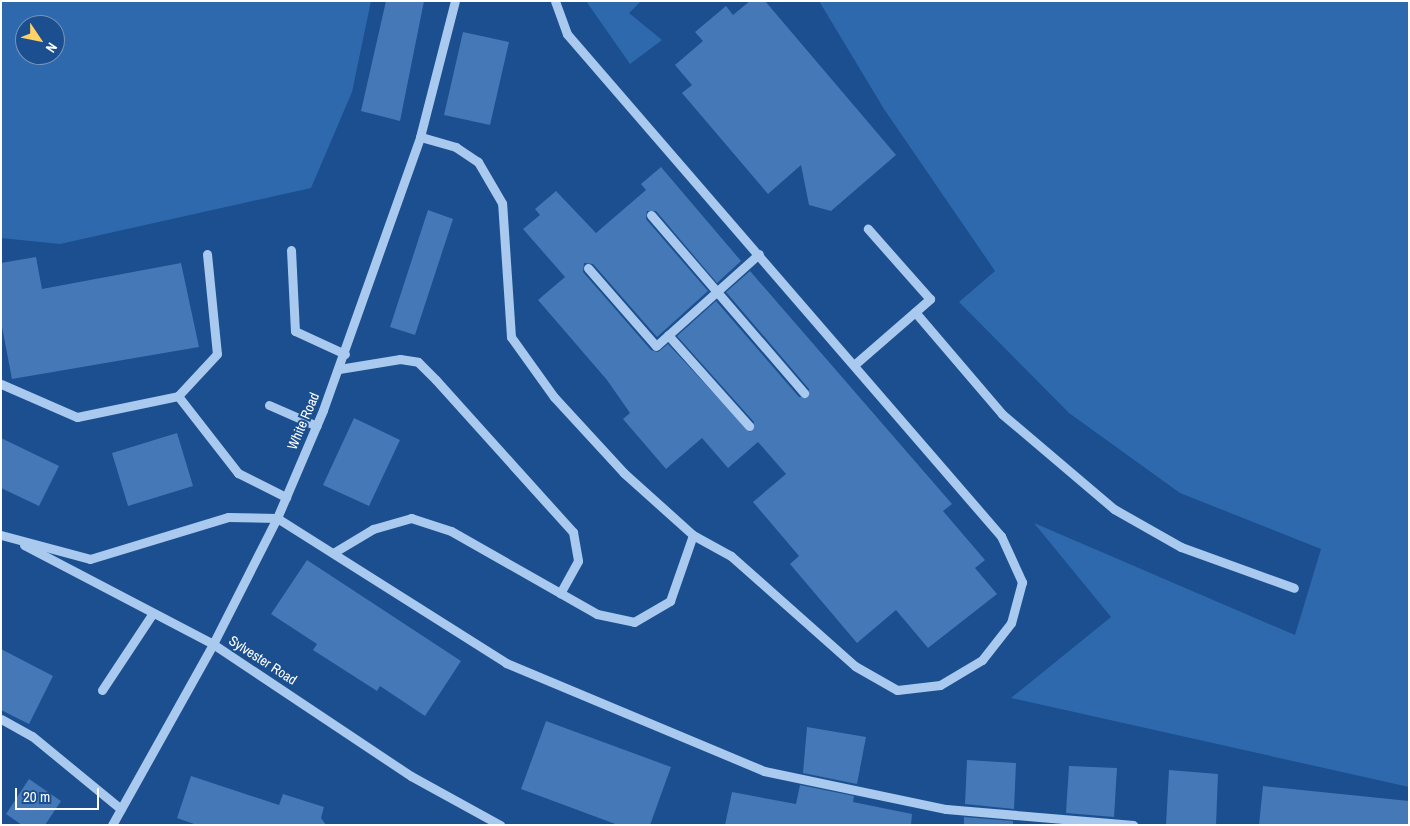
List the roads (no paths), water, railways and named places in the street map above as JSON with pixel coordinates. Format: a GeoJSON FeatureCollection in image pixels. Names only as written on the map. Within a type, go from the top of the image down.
{"type":"FeatureCollection","features":[{"type":"Feature","properties":{"kind":"street","name":"White Road"},"geometry":{"type":"LineString","coordinates":[[112,825],[213,644],[277,518],[317,426],[345,354],[420,137],[455,1]]}},
{"type":"Feature","properties":{"kind":"street"},"geometry":{"type":"LineString","coordinates":[[420,137],[456,147],[478,162],[502,203],[511,337],[554,397],[624,473],[693,535],[731,556],[855,666],[898,690],[940,685],[982,660],[1011,624],[1022,582],[1001,536],[567,34],[555,1]]}},
{"type":"Feature","properties":{"kind":"street"},"geometry":{"type":"LineString","coordinates":[[651,215],[804,393]]}},
{"type":"Feature","properties":{"kind":"street"},"geometry":{"type":"LineString","coordinates":[[854,365],[930,299],[868,228]]}},
{"type":"Feature","properties":{"kind":"street"},"geometry":{"type":"LineString","coordinates":[[291,250],[294,331],[345,354]]}},
{"type":"Feature","properties":{"kind":"street"},"geometry":{"type":"LineString","coordinates":[[1,384],[77,417],[178,396],[217,354],[207,254]]}},
{"type":"Feature","properties":{"kind":"street"},"geometry":{"type":"LineString","coordinates":[[588,268],[656,346],[759,254]]}},
{"type":"Feature","properties":{"kind":"street"},"geometry":{"type":"LineString","coordinates":[[915,312],[1002,414],[1114,509],[1181,547],[1294,588]]}},
{"type":"Feature","properties":{"kind":"street"},"geometry":{"type":"LineString","coordinates":[[668,335],[749,426]]}},
{"type":"Feature","properties":{"kind":"street"},"geometry":{"type":"LineString","coordinates":[[339,369],[400,360],[418,362],[436,380],[573,532],[578,561],[560,593]]}},
{"type":"Feature","properties":{"kind":"street"},"geometry":{"type":"LineString","coordinates":[[178,396],[238,473],[286,497]]}},
{"type":"Feature","properties":{"kind":"street"},"geometry":{"type":"LineString","coordinates":[[269,405],[317,426]]}},
{"type":"Feature","properties":{"kind":"street","name":"Sylvester Road"},"geometry":{"type":"LineString","coordinates":[[1,535],[90,559],[228,516],[277,518]]}},
{"type":"Feature","properties":{"kind":"street"},"geometry":{"type":"LineString","coordinates":[[277,518],[506,663],[764,770],[946,809],[1133,825]]}},
{"type":"Feature","properties":{"kind":"street"},"geometry":{"type":"LineString","coordinates":[[333,553],[373,529],[411,518],[451,531],[597,614],[634,622],[670,601],[693,535]]}},
{"type":"Feature","properties":{"kind":"street","name":"Sylvester Road"},"geometry":{"type":"LineString","coordinates":[[1,535],[213,644],[410,776],[500,825]]}},
{"type":"Feature","properties":{"kind":"street"},"geometry":{"type":"LineString","coordinates":[[102,690],[152,613]]}},
{"type":"Feature","properties":{"kind":"street"},"geometry":{"type":"LineString","coordinates":[[1,719],[32,736],[121,809]]}}]}
